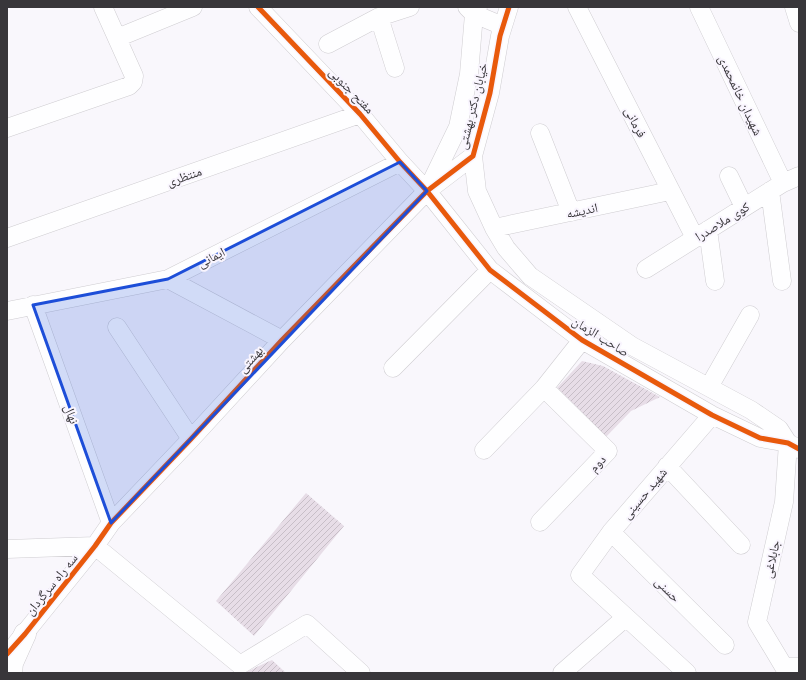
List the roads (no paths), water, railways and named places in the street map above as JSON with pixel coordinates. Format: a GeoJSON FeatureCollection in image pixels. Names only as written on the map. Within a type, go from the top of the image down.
{"type":"FeatureCollection","features":[{"type":"Feature","properties":{"kind":"main road"},"geometry":{"type":"LineString","coordinates":[[11,673],[12,663],[24,634]]}},
{"type":"Feature","properties":{"kind":"street"},"geometry":{"type":"LineString","coordinates":[[7,128],[129,86],[133,82],[134,76],[102,7]]}},
{"type":"Feature","properties":{"kind":"street"},"geometry":{"type":"LineString","coordinates":[[117,38],[193,7]]}},
{"type":"Feature","properties":{"kind":"street","name":"مفتح جنوبی"},"geometry":{"type":"LineString","coordinates":[[258,7],[360,114],[400,162],[427,191]]}},
{"type":"Feature","properties":{"kind":"street"},"geometry":{"type":"LineString","coordinates":[[328,44],[380,17],[410,7]]}},
{"type":"Feature","properties":{"kind":"street","name":"خیابان دکتر بهشتی"},"geometry":{"type":"LineString","coordinates":[[427,191],[473,156],[490,93],[500,36],[509,7]]}},
{"type":"Feature","properties":{"kind":"street","name":"فرمانی"},"geometry":{"type":"LineString","coordinates":[[577,7],[670,191],[701,234]]}},
{"type":"Feature","properties":{"kind":"street","name":"شهیدان خانمحمدی"},"geometry":{"type":"LineString","coordinates":[[699,7],[776,187],[782,281]]}},
{"type":"Feature","properties":{"kind":"street"},"geometry":{"type":"LineString","coordinates":[[794,7],[799,23]]}},
{"type":"Feature","properties":{"kind":"street"},"geometry":{"type":"LineString","coordinates":[[473,9],[503,26]]}},
{"type":"Feature","properties":{"kind":"street","name":"خیابان دکتر بهشتی"},"geometry":{"type":"LineString","coordinates":[[427,191],[458,127],[469,74],[473,9]]}},
{"type":"Feature","properties":{"kind":"street"},"geometry":{"type":"LineString","coordinates":[[380,17],[395,68]]}},
{"type":"Feature","properties":{"kind":"street","name":"منتظری"},"geometry":{"type":"LineString","coordinates":[[7,238],[360,114]]}},
{"type":"Feature","properties":{"kind":"street"},"geometry":{"type":"LineString","coordinates":[[540,133],[571,212]]}},
{"type":"Feature","properties":{"kind":"street","name":"صاحب الزمان"},"geometry":{"type":"LineString","coordinates":[[473,156],[477,191],[494,228],[506,248],[530,276],[632,346],[752,410],[779,429],[793,446]]}},
{"type":"Feature","properties":{"kind":"street","name":"ایمانی"},"geometry":{"type":"LineString","coordinates":[[7,311],[168,279],[400,162]]}},
{"type":"Feature","properties":{"kind":"street"},"geometry":{"type":"LineString","coordinates":[[729,176],[744,207]]}},
{"type":"Feature","properties":{"kind":"street","name":"کوی ملاصدرا"},"geometry":{"type":"LineString","coordinates":[[646,270],[776,187],[799,176]]}},
{"type":"Feature","properties":{"kind":"street","name":"صاحب الزمان"},"geometry":{"type":"LineString","coordinates":[[427,191],[490,270],[582,340],[712,414],[760,438],[793,446]]}},
{"type":"Feature","properties":{"kind":"street","name":"بهشتی"},"geometry":{"type":"LineString","coordinates":[[95,546],[111,523],[282,340],[427,191]]}},
{"type":"Feature","properties":{"kind":"street","name":"اندیشه"},"geometry":{"type":"LineString","coordinates":[[494,228],[670,191]]}},
{"type":"Feature","properties":{"kind":"street"},"geometry":{"type":"LineString","coordinates":[[701,234],[715,281]]}},
{"type":"Feature","properties":{"kind":"street"},"geometry":{"type":"LineString","coordinates":[[393,368],[490,270]]}},
{"type":"Feature","properties":{"kind":"street"},"geometry":{"type":"LineString","coordinates":[[168,279],[282,340]]}},
{"type":"Feature","properties":{"kind":"street","name":"نهال"},"geometry":{"type":"LineString","coordinates":[[33,305],[111,523]]}},
{"type":"Feature","properties":{"kind":"street"},"geometry":{"type":"LineString","coordinates":[[709,387],[750,315]]}},
{"type":"Feature","properties":{"kind":"street"},"geometry":{"type":"LineString","coordinates":[[117,327],[191,439]]}},
{"type":"Feature","properties":{"kind":"street"},"geometry":{"type":"LineString","coordinates":[[484,450],[544,388],[582,340]]}},
{"type":"Feature","properties":{"kind":"street","name":"دوم"},"geometry":{"type":"LineString","coordinates":[[540,522],[608,451],[544,388]]}},
{"type":"Feature","properties":{"kind":"street","name":"شهید حسینی"},"geometry":{"type":"LineString","coordinates":[[626,617],[580,574],[611,532],[712,414]]}},
{"type":"Feature","properties":{"kind":"street","name":"جابلاغی"},"geometry":{"type":"LineString","coordinates":[[791,667],[757,622],[784,502],[793,446]]}},
{"type":"Feature","properties":{"kind":"street"},"geometry":{"type":"LineString","coordinates":[[667,466],[741,545]]}},
{"type":"Feature","properties":{"kind":"street","name":"حسنی"},"geometry":{"type":"LineString","coordinates":[[611,532],[725,646]]}},
{"type":"Feature","properties":{"kind":"street","name":"سه راه سرگردان"},"geometry":{"type":"LineString","coordinates":[[8,545],[95,546]]}},
{"type":"Feature","properties":{"kind":"street"},"geometry":{"type":"LineString","coordinates":[[95,546],[240,665],[307,624],[361,673]]}},
{"type":"Feature","properties":{"kind":"street","name":"سه راه سرگردان"},"geometry":{"type":"LineString","coordinates":[[7,654],[95,546]]}},
{"type":"Feature","properties":{"kind":"street"},"geometry":{"type":"LineString","coordinates":[[562,673],[626,617],[687,673]]}}]}
